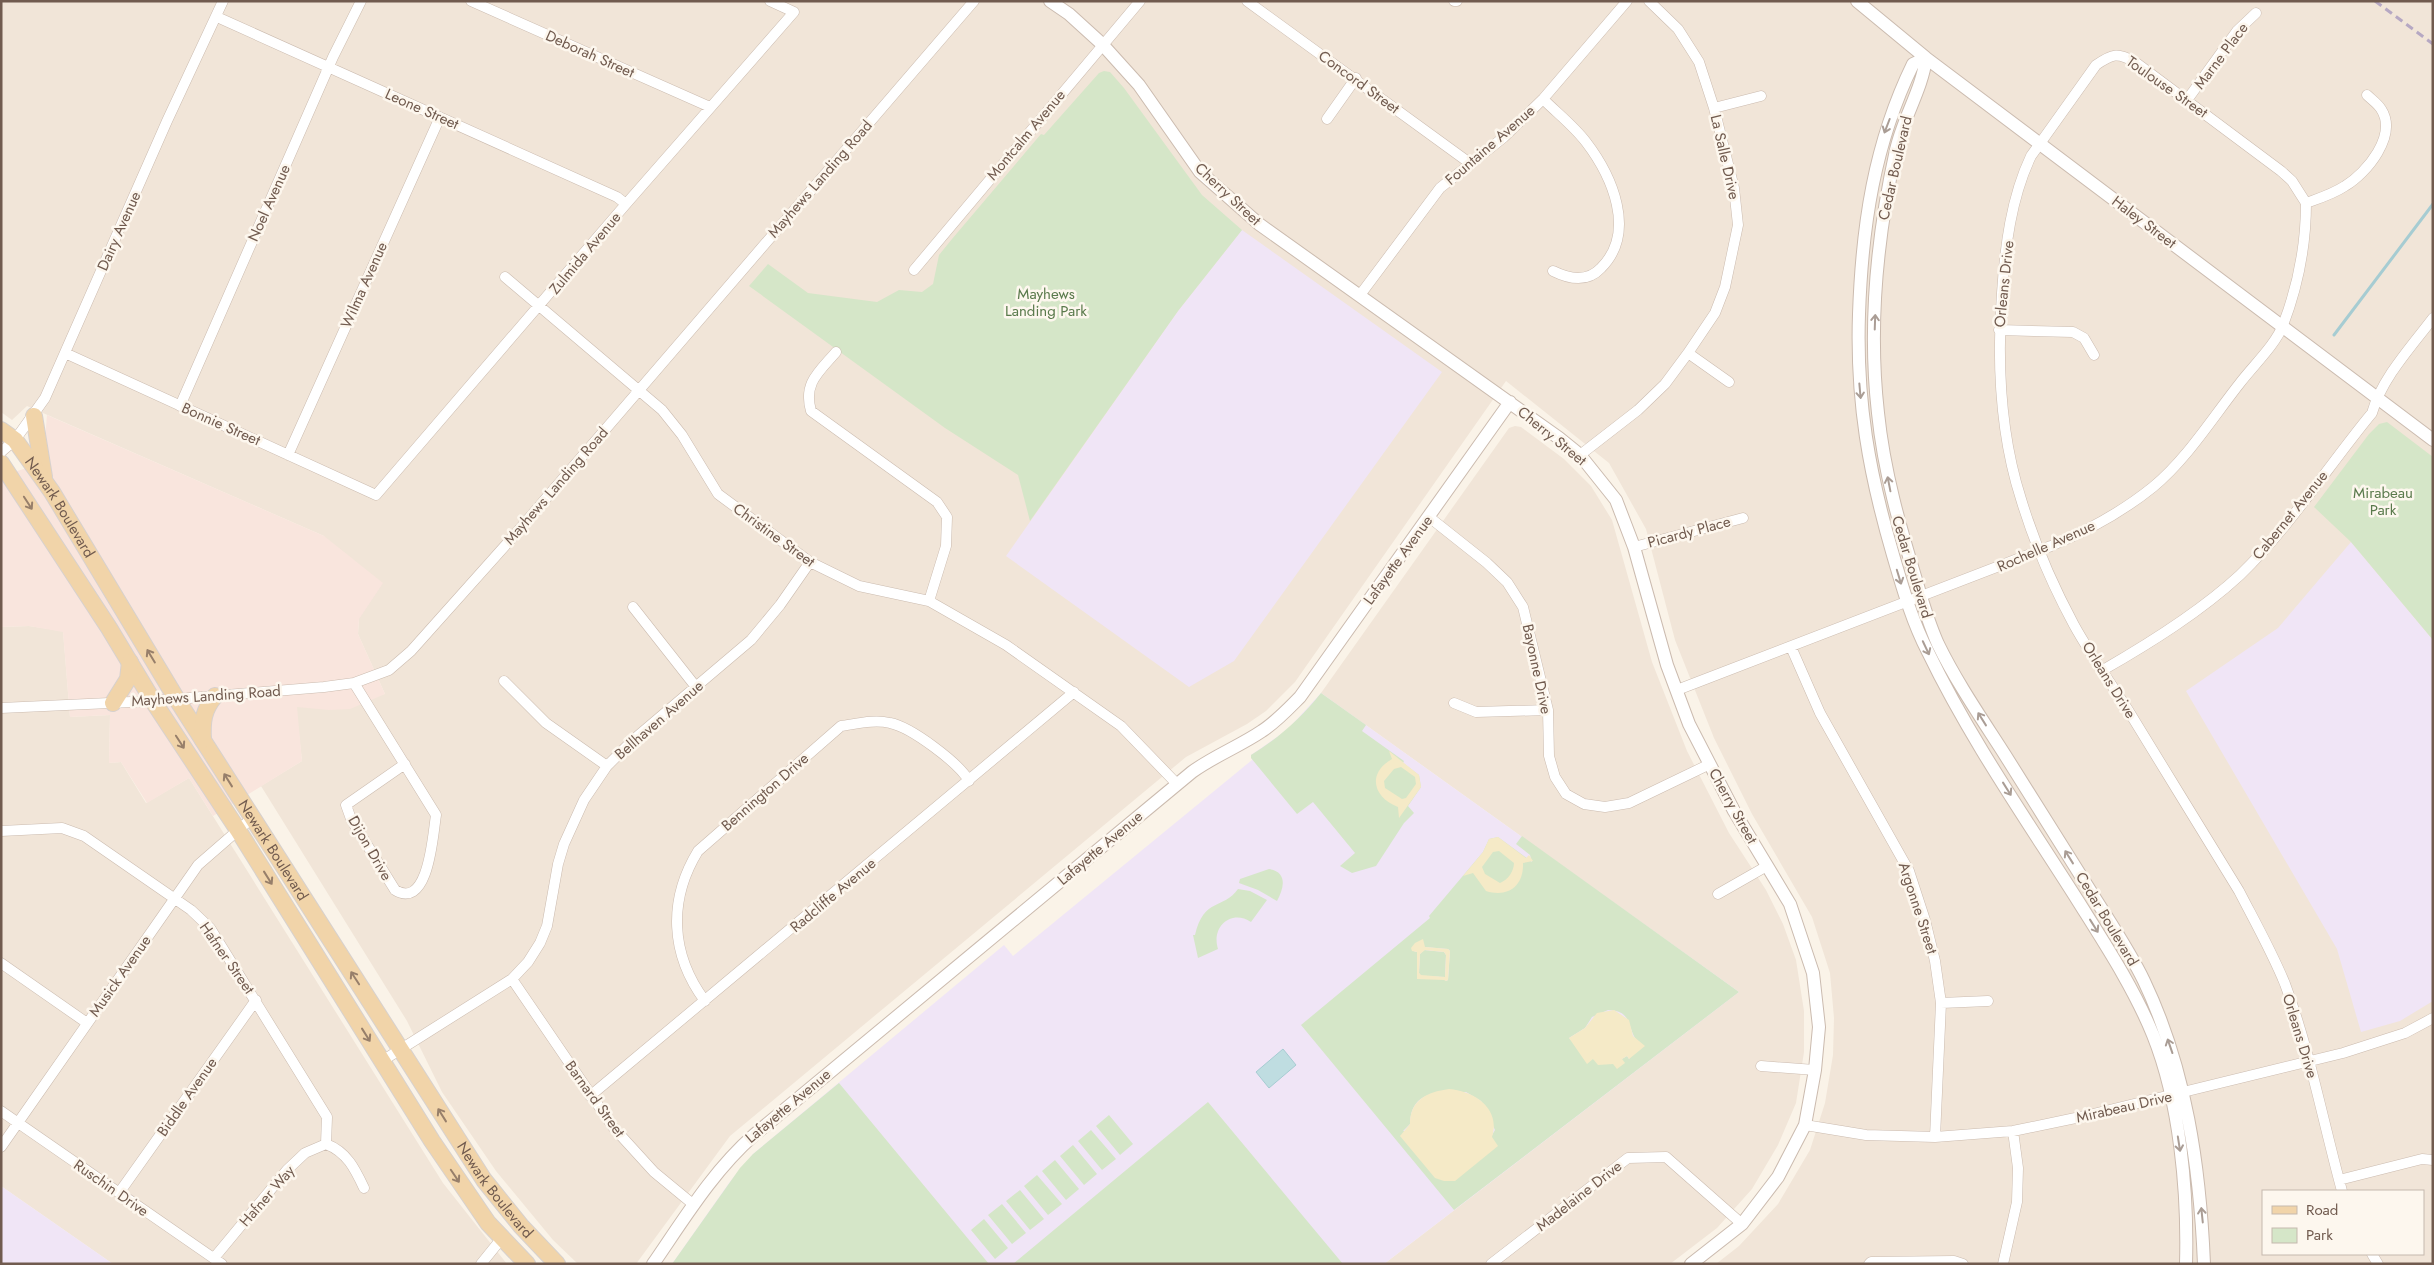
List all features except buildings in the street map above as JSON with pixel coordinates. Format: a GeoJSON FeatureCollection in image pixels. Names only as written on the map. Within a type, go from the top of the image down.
{"type":"FeatureCollection","features":[{"type":"Feature","properties":{"kind":"main road"},"geometry":{"type":"LineString","coordinates":[[34,416],[45,481]]}},
{"type":"Feature","properties":{"kind":"main road","name":"Newark Boulevard"},"geometry":{"type":"LineString","coordinates":[[1,430],[15,440],[45,481],[176,698],[484,1180],[521,1226],[557,1264]]}},
{"type":"Feature","properties":{"kind":"main road","name":"Newark Boulevard"},"geometry":{"type":"LineString","coordinates":[[1,463],[238,830],[432,1141],[488,1223],[527,1264]]}},
{"type":"Feature","properties":{"kind":"main road"},"geometry":{"type":"LineString","coordinates":[[113,702],[128,679],[130,662]]}},
{"type":"Feature","properties":{"kind":"main road"},"geometry":{"type":"LineString","coordinates":[[204,742],[202,721],[207,705],[215,696]]}},
{"type":"Feature","properties":{"kind":"street","name":"Dairy Avenue"},"geometry":{"type":"LineString","coordinates":[[1,452],[15,440],[34,416],[45,398],[167,121],[223,1]]}},
{"type":"Feature","properties":{"kind":"street","name":"Noel Avenue"},"geometry":{"type":"LineString","coordinates":[[180,406],[329,67],[361,1]]}},
{"type":"Feature","properties":{"kind":"street","name":"Deborah Street"},"geometry":{"type":"LineString","coordinates":[[471,1],[710,107]]}},
{"type":"Feature","properties":{"kind":"street","name":"Zulmida Avenue"},"geometry":{"type":"LineString","coordinates":[[376,495],[794,12],[770,1]]}},
{"type":"Feature","properties":{"kind":"street","name":"Mayhews Landing Road"},"geometry":{"type":"LineString","coordinates":[[1,708],[153,701],[354,683],[389,670],[411,651],[641,390],[731,281],[974,1]]}},
{"type":"Feature","properties":{"kind":"street","name":"Cherry Street"},"geometry":{"type":"LineString","coordinates":[[1050,1],[1102,44],[1139,85],[1200,172],[1259,224],[1510,402],[1580,455],[1616,500],[1634,547],[1664,656],[1689,724],[1734,811],[1790,904],[1813,973],[1819,1027],[1815,1070],[1804,1125],[1778,1177],[1742,1224],[1691,1264]]}},
{"type":"Feature","properties":{"kind":"street","name":"Montcalm Avenue"},"geometry":{"type":"LineString","coordinates":[[914,270],[1140,1]]}},
{"type":"Feature","properties":{"kind":"street","name":"Concord Street"},"geometry":{"type":"LineString","coordinates":[[1246,1],[1356,78],[1471,164]]}},
{"type":"Feature","properties":{"kind":"street","name":"Fountaine Avenue"},"geometry":{"type":"LineString","coordinates":[[1360,295],[1440,188],[1504,137],[1543,99],[1627,1]]}},
{"type":"Feature","properties":{"kind":"street","name":"La Salle Drive"},"geometry":{"type":"LineString","coordinates":[[1580,455],[1638,410],[1665,384],[1715,314],[1725,287],[1738,225],[1734,188],[1714,108],[1699,62],[1678,29],[1649,1]]}},
{"type":"Feature","properties":{"kind":"street","name":"Haley Street"},"geometry":{"type":"LineString","coordinates":[[1857,1],[1926,58],[2433,440]]}},
{"type":"Feature","properties":{"kind":"street","name":"Marne Place"},"geometry":{"type":"LineString","coordinates":[[2187,100],[2237,31],[2256,13]]}},
{"type":"Feature","properties":{"kind":"street","name":"Leone Street"},"geometry":{"type":"LineString","coordinates":[[217,17],[440,116],[617,197],[626,204]]}},
{"type":"Feature","properties":{"kind":"street","name":"Toulouse Street"},"geometry":{"type":"LineString","coordinates":[[2040,144],[2096,65],[2110,55],[2124,56],[2187,100],[2292,180],[2306,203]]}},
{"type":"Feature","properties":{"kind":"street","name":"Cedar Boulevard"},"geometry":{"type":"LineString","coordinates":[[1926,58],[1924,76],[1903,124],[1886,201],[1878,252],[1874,334],[1877,412],[1898,524],[1920,598],[1938,644],[1963,689],[2121,940],[2143,979],[2162,1022],[2183,1092],[2197,1174],[2204,1264]]}},
{"type":"Feature","properties":{"kind":"street","name":"Cedar Boulevard"},"geometry":{"type":"LineString","coordinates":[[1926,58],[1913,64],[1882,140],[1872,181],[1863,250],[1859,308],[1858,371],[1866,451],[1884,528],[1907,603],[1927,652],[1970,731],[2109,951],[2153,1034],[2162,1060],[2170,1096],[2184,1180],[2187,1223],[2186,1264]]}},
{"type":"Feature","properties":{"kind":"street"},"geometry":{"type":"LineString","coordinates":[[1327,119],[1356,78]]}},
{"type":"Feature","properties":{"kind":"street"},"geometry":{"type":"LineString","coordinates":[[2306,203],[2330,195],[2348,185],[2381,148],[2387,129],[2382,109],[2367,95]]}},
{"type":"Feature","properties":{"kind":"street"},"geometry":{"type":"LineString","coordinates":[[1714,108],[1761,96]]}},
{"type":"Feature","properties":{"kind":"street"},"geometry":{"type":"LineString","coordinates":[[1543,99],[1586,142],[1597,160],[1614,196],[1620,226],[1614,249],[1606,263],[1597,272],[1588,278],[1577,278],[1565,277],[1553,271]]}},
{"type":"Feature","properties":{"kind":"street","name":"Wilma Avenue"},"geometry":{"type":"LineString","coordinates":[[288,454],[440,116]]}},
{"type":"Feature","properties":{"kind":"street","name":"Orleans Drive"},"geometry":{"type":"LineString","coordinates":[[2040,144],[2031,156],[2024,171],[2012,214],[2004,261],[1999,330],[2000,375],[2007,439],[2021,499],[2040,550],[2074,626],[2239,891],[2284,984],[2309,1062],[2342,1190]]}},
{"type":"Feature","properties":{"kind":"street","name":"Rochelle Avenue"},"geometry":{"type":"LineString","coordinates":[[1677,690],[1920,598],[2085,532],[2154,486],[2183,455],[2283,326],[2302,262],[2306,234],[2306,203]]}},
{"type":"Feature","properties":{"kind":"street","name":"Christine Street"},"geometry":{"type":"LineString","coordinates":[[505,277],[641,390],[662,410],[682,434],[718,494],[810,562],[859,586],[929,600],[1006,645],[1121,726],[1177,784]]}},
{"type":"Feature","properties":{"kind":"street","name":"Cabernet Avenue"},"geometry":{"type":"LineString","coordinates":[[2103,670],[2194,612],[2240,575],[2281,530],[2372,413],[2377,397],[2433,318]]}},
{"type":"Feature","properties":{"kind":"street"},"geometry":{"type":"LineString","coordinates":[[1999,330],[2073,332],[2084,338],[2094,356]]}},
{"type":"Feature","properties":{"kind":"street"},"geometry":{"type":"LineString","coordinates":[[836,352],[810,384],[807,398],[811,411],[937,502],[947,517],[946,546],[929,600]]}},
{"type":"Feature","properties":{"kind":"street","name":"Bonnie Street"},"geometry":{"type":"LineString","coordinates":[[65,353],[376,495]]}},
{"type":"Feature","properties":{"kind":"street"},"geometry":{"type":"LineString","coordinates":[[1688,353],[1729,382]]}},
{"type":"Feature","properties":{"kind":"street","name":"Lafayette Avenue"},"geometry":{"type":"LineString","coordinates":[[653,1264],[694,1205],[734,1153],[754,1135],[1177,784],[1212,758],[1263,730],[1289,709],[1300,697],[1510,402]]}},
{"type":"Feature","properties":{"kind":"street","name":"Bayonne Drive"},"geometry":{"type":"LineString","coordinates":[[1428,517],[1487,563],[1507,582],[1523,607],[1548,710],[1549,756],[1555,777],[1566,794],[1584,804],[1605,807],[1629,803],[1710,764]]}},
{"type":"Feature","properties":{"kind":"street","name":"Picardy Place"},"geometry":{"type":"LineString","coordinates":[[1634,547],[1743,518]]}},
{"type":"Feature","properties":{"kind":"street","name":"Bellhaven Avenue"},"geometry":{"type":"LineString","coordinates":[[382,1061],[512,979],[528,962],[540,943],[547,926],[558,864],[564,844],[584,800],[607,766],[633,740],[751,640],[780,605],[810,562]]}},
{"type":"Feature","properties":{"kind":"street"},"geometry":{"type":"LineString","coordinates":[[633,607],[696,687]]}},
{"type":"Feature","properties":{"kind":"street","name":"Argonne Street"},"geometry":{"type":"LineString","coordinates":[[1791,646],[1820,713],[1909,871],[1926,920],[1935,961],[1941,1003],[1935,1137]]}},
{"type":"Feature","properties":{"kind":"street"},"geometry":{"type":"LineString","coordinates":[[504,680],[546,723],[607,766]]}},
{"type":"Feature","properties":{"kind":"street","name":"Dijon Drive"},"geometry":{"type":"LineString","coordinates":[[354,683],[405,764],[436,815],[428,867],[422,883],[409,893],[402,894],[395,890],[351,820],[346,805],[405,764]]}},
{"type":"Feature","properties":{"kind":"street","name":"Radcliffe Avenue"},"geometry":{"type":"LineString","coordinates":[[590,1096],[1074,692]]}},
{"type":"Feature","properties":{"kind":"street"},"geometry":{"type":"LineString","coordinates":[[1454,703],[1476,712],[1548,710]]}},
{"type":"Feature","properties":{"kind":"street","name":"Bennington Drive"},"geometry":{"type":"LineString","coordinates":[[705,1001],[695,988],[684,962],[675,927],[680,893],[686,871],[698,851],[840,726],[870,722],[891,723],[925,741],[958,765],[969,781]]}},
{"type":"Feature","properties":{"kind":"street","name":"Musick Avenue"},"geometry":{"type":"LineString","coordinates":[[1,1147],[198,865],[252,818]]}},
{"type":"Feature","properties":{"kind":"street","name":"Hafner Street"},"geometry":{"type":"LineString","coordinates":[[1,831],[62,828],[84,836],[191,910],[210,928],[327,1117],[326,1144]]}},
{"type":"Feature","properties":{"kind":"street"},"geometry":{"type":"LineString","coordinates":[[1718,894],[1767,866]]}},
{"type":"Feature","properties":{"kind":"street"},"geometry":{"type":"LineString","coordinates":[[1,963],[87,1024]]}},
{"type":"Feature","properties":{"kind":"street","name":"Barnard Street"},"geometry":{"type":"LineString","coordinates":[[512,979],[590,1096],[613,1127],[654,1172],[694,1205]]}},
{"type":"Feature","properties":{"kind":"street","name":"Biddle Avenue"},"geometry":{"type":"LineString","coordinates":[[119,1193],[256,1000]]}},
{"type":"Feature","properties":{"kind":"street"},"geometry":{"type":"LineString","coordinates":[[1941,1003],[1988,1001]]}},
{"type":"Feature","properties":{"kind":"street","name":"Mirabeau Drive"},"geometry":{"type":"LineString","coordinates":[[1804,1125],[1866,1135],[1935,1137],[2013,1131],[2170,1096],[2309,1062],[2405,1033],[2433,1018]]}},
{"type":"Feature","properties":{"kind":"street"},"geometry":{"type":"LineString","coordinates":[[1761,1066],[1815,1070]]}},
{"type":"Feature","properties":{"kind":"street","name":"Ruschin Drive"},"geometry":{"type":"LineString","coordinates":[[1,1111],[218,1261]]}},
{"type":"Feature","properties":{"kind":"street"},"geometry":{"type":"LineString","coordinates":[[2003,1264],[2017,1202],[2018,1168],[2013,1131]]}},
{"type":"Feature","properties":{"kind":"street"},"geometry":{"type":"LineString","coordinates":[[326,1144],[336,1148],[354,1166],[364,1188]]}},
{"type":"Feature","properties":{"kind":"street","name":"Hafner Way"},"geometry":{"type":"LineString","coordinates":[[218,1261],[287,1170],[305,1153],[326,1144]]}},
{"type":"Feature","properties":{"kind":"street","name":"Madelaine Drive"},"geometry":{"type":"LineString","coordinates":[[1491,1264],[1628,1158],[1666,1157],[1742,1224]]}},
{"type":"Feature","properties":{"kind":"street"},"geometry":{"type":"LineString","coordinates":[[2339,1180],[2422,1159],[2433,1160]]}},
{"type":"Feature","properties":{"kind":"street"},"geometry":{"type":"LineString","coordinates":[[481,1264],[502,1238]]}},
{"type":"Feature","properties":{"kind":"street"},"geometry":{"type":"LineString","coordinates":[[1869,1264],[1870,1262],[1954,1261],[1963,1264]]}},
{"type":"Feature","properties":{"kind":"shaded area"},"geometry":{"type":"Polygon","coordinates":[[[1,1],[2433,1],[2433,1264],[1716,1264],[1739,1246],[1778,1204],[1810,1150],[1825,1103],[1833,1055],[1834,1018],[1830,973],[1812,917],[1752,814],[1714,738],[1675,640],[1646,529],[1609,463],[1506,381],[1295,682],[1266,711],[1247,724],[1186,757],[730,1136],[636,1264],[578,1264],[553,1240],[496,1171],[442,1092],[407,1021],[261,786],[302,761],[296,707],[385,694],[358,634],[359,619],[324,536],[27,406],[12,420],[1,412],[1,1]]]}},
{"type":"Feature","properties":{"kind":"shaded area"},"geometry":{"type":"Polygon","coordinates":[[[1242,230],[1442,372],[1234,661],[1189,687],[1006,556],[1178,311],[1242,230]]]}},
{"type":"Feature","properties":{"kind":"shaded area"},"geometry":{"type":"Polygon","coordinates":[[[47,415],[324,536],[383,583],[359,619],[358,634],[385,694],[350,709],[329,710],[297,707],[302,761],[213,816],[189,778],[147,803],[121,762],[109,763],[110,715],[70,717],[63,632],[29,626],[1,627],[1,476],[43,463],[47,415]]]}},
{"type":"Feature","properties":{"kind":"shaded area"},"geometry":{"type":"Polygon","coordinates":[[[1521,427],[1564,459],[1591,486],[1612,520],[1652,662],[1687,751],[1729,833],[1766,890],[1783,924],[1796,960],[1804,1011],[1804,1052],[1796,1103],[1778,1145],[1752,1189],[1717,1228],[1670,1264],[1384,1264],[1739,992],[1321,693],[1509,428],[1521,427]]]}},
{"type":"Feature","properties":{"kind":"shaded area"},"geometry":{"type":"Polygon","coordinates":[[[2351,542],[2433,640],[2433,1001],[2400,1021],[2361,1032],[2337,949],[2186,691],[2278,628],[2351,542]]]}},
{"type":"Feature","properties":{"kind":"shaded area"},"geometry":{"type":"Polygon","coordinates":[[[29,626],[63,631],[70,717],[110,715],[109,763],[121,762],[146,803],[189,778],[443,1183],[507,1264],[113,1264],[1,1186],[1,627],[29,626]]]}},
{"type":"Feature","properties":{"kind":"shaded area"},"geometry":{"type":"Polygon","coordinates":[[[1321,693],[1739,992],[1384,1264],[672,1264],[729,1183],[753,1154],[1004,945],[1013,956],[1252,760],[1251,755],[1287,730],[1321,693]]]}},
{"type":"Feature","properties":{"kind":"shaded area"},"geometry":{"type":"Polygon","coordinates":[[[1,1186],[113,1264],[1,1264],[1,1186]]]}},
{"type":"Feature","properties":{"kind":"green space","name":"Mayhews Landing Park"},"geometry":{"type":"Polygon","coordinates":[[[1104,71],[1110,72],[1124,88],[1202,195],[1242,230],[1178,311],[1030,521],[1018,475],[945,428],[749,286],[768,264],[808,293],[877,302],[899,290],[922,292],[933,284],[939,255],[952,239],[1041,134],[1044,135],[1099,73],[1104,71]]]}},
{"type":"Feature","properties":{"kind":"green space","name":"Mirabeau Park"},"geometry":{"type":"Polygon","coordinates":[[[2387,422],[2433,457],[2433,640],[2351,542],[2314,507],[2369,434],[2379,424],[2387,422]]]}},
{"type":"Feature","properties":{"kind":"green space"},"geometry":{"type":"Polygon","coordinates":[[[1321,693],[1366,725],[1362,731],[1404,761],[1403,763],[1419,775],[1421,787],[1408,806],[1414,813],[1404,823],[1376,866],[1352,873],[1340,866],[1355,853],[1313,802],[1297,814],[1251,758],[1251,755],[1289,727],[1321,693]]]}},
{"type":"Feature","properties":{"kind":"green space"},"geometry":{"type":"Polygon","coordinates":[[[1522,836],[1739,992],[1454,1210],[1301,1025],[1430,918],[1429,916],[1483,852],[1489,839],[1498,837],[1532,862],[1530,855],[1516,844],[1522,836]],[[1424,947],[1414,952],[1417,952],[1417,979],[1448,980],[1450,951],[1448,949],[1424,947]],[[1608,1010],[1592,1017],[1585,1028],[1569,1038],[1593,1059],[1613,1064],[1627,1056],[1629,1059],[1638,1042],[1626,1017],[1622,1013],[1608,1010]],[[1466,1092],[1428,1095],[1415,1104],[1410,1124],[1403,1131],[1491,1137],[1495,1130],[1481,1101],[1466,1092]]]}},
{"type":"Feature","properties":{"kind":"green space"},"geometry":{"type":"Polygon","coordinates":[[[1269,869],[1279,873],[1283,881],[1277,901],[1258,890],[1239,883],[1240,879],[1269,869]]]}},
{"type":"Feature","properties":{"kind":"green space"},"geometry":{"type":"Polygon","coordinates":[[[1238,889],[1250,891],[1267,900],[1251,922],[1236,918],[1224,922],[1217,934],[1218,949],[1198,958],[1193,935],[1195,935],[1203,915],[1209,909],[1226,900],[1238,889]]]}},
{"type":"Feature","properties":{"kind":"green space"},"geometry":{"type":"Polygon","coordinates":[[[1424,950],[1444,952],[1446,955],[1445,977],[1421,976],[1419,973],[1420,954],[1424,950]]]}},
{"type":"Feature","properties":{"kind":"green space"},"geometry":{"type":"Polygon","coordinates":[[[839,1083],[989,1264],[672,1264],[740,1168],[753,1154],[839,1083]]]}},
{"type":"Feature","properties":{"kind":"green space"},"geometry":{"type":"Polygon","coordinates":[[[1208,1102],[1343,1264],[1013,1264],[1208,1102]]]}},
{"type":"Feature","properties":{"kind":"green space"},"geometry":{"type":"Polygon","coordinates":[[[1109,1115],[1133,1144],[1120,1155],[1096,1126],[1109,1115]]]}},
{"type":"Feature","properties":{"kind":"green space"},"geometry":{"type":"Polygon","coordinates":[[[1091,1130],[1116,1159],[1102,1170],[1078,1141],[1091,1130]]]}},
{"type":"Feature","properties":{"kind":"green space"},"geometry":{"type":"Polygon","coordinates":[[[1073,1145],[1097,1174],[1084,1185],[1060,1156],[1073,1145]]]}},
{"type":"Feature","properties":{"kind":"green space"},"geometry":{"type":"Polygon","coordinates":[[[1055,1160],[1079,1189],[1066,1200],[1042,1171],[1055,1160]]]}},
{"type":"Feature","properties":{"kind":"green space"},"geometry":{"type":"Polygon","coordinates":[[[1037,1175],[1062,1204],[1048,1215],[1024,1186],[1037,1175]]]}},
{"type":"Feature","properties":{"kind":"green space"},"geometry":{"type":"Polygon","coordinates":[[[1020,1190],[1044,1219],[1030,1230],[1006,1201],[1020,1190]]]}},
{"type":"Feature","properties":{"kind":"green space"},"geometry":{"type":"Polygon","coordinates":[[[1002,1204],[1026,1233],[1012,1244],[988,1215],[1002,1204]]]}},
{"type":"Feature","properties":{"kind":"green space"},"geometry":{"type":"Polygon","coordinates":[[[984,1219],[1008,1248],[995,1259],[971,1230],[984,1219]]]}},
{"type":"Feature","properties":{"kind":"sand"},"geometry":{"type":"Polygon","coordinates":[[[1389,751],[1419,775],[1421,787],[1399,818],[1398,807],[1383,798],[1376,785],[1376,778],[1379,772],[1392,759],[1389,751]],[[1401,767],[1394,769],[1384,781],[1385,788],[1402,799],[1406,798],[1416,784],[1415,777],[1401,767]]]}},
{"type":"Feature","properties":{"kind":"sand"},"geometry":{"type":"Polygon","coordinates":[[[1498,837],[1526,858],[1529,855],[1533,861],[1523,863],[1523,871],[1518,884],[1508,891],[1494,893],[1486,891],[1473,873],[1463,876],[1483,852],[1489,839],[1498,837]],[[1499,851],[1493,852],[1482,867],[1485,874],[1500,883],[1510,875],[1514,863],[1499,851]]]}},
{"type":"Feature","properties":{"kind":"sand"},"geometry":{"type":"Polygon","coordinates":[[[1423,939],[1425,947],[1448,949],[1450,951],[1448,980],[1417,979],[1417,952],[1412,951],[1411,948],[1415,943],[1423,939]],[[1425,950],[1420,954],[1419,973],[1421,975],[1445,977],[1446,955],[1444,952],[1425,950]]]}},
{"type":"Feature","properties":{"kind":"sand"},"geometry":{"type":"Polygon","coordinates":[[[1614,1010],[1629,1020],[1633,1036],[1645,1046],[1629,1059],[1627,1056],[1622,1059],[1625,1063],[1617,1069],[1613,1064],[1598,1065],[1593,1059],[1587,1064],[1569,1038],[1585,1028],[1597,1013],[1614,1010]]]}},
{"type":"Feature","properties":{"kind":"sand"},"geometry":{"type":"Polygon","coordinates":[[[1449,1089],[1468,1093],[1484,1103],[1493,1118],[1492,1137],[1498,1146],[1455,1181],[1444,1181],[1435,1178],[1400,1136],[1410,1124],[1413,1109],[1421,1099],[1433,1092],[1449,1089]]]}},
{"type":"Feature","properties":{"kind":"water"},"geometry":{"type":"Polygon","coordinates":[[[1283,1049],[1296,1065],[1269,1088],[1256,1072],[1283,1049]]]}},
{"type":"Feature","properties":{"kind":"waterway"},"geometry":{"type":"LineString","coordinates":[[2334,335],[2433,204]]}},
{"type":"Feature","properties":{"kind":"railway"},"geometry":{"type":"LineString","coordinates":[[2375,1],[2433,44]]}}]}
